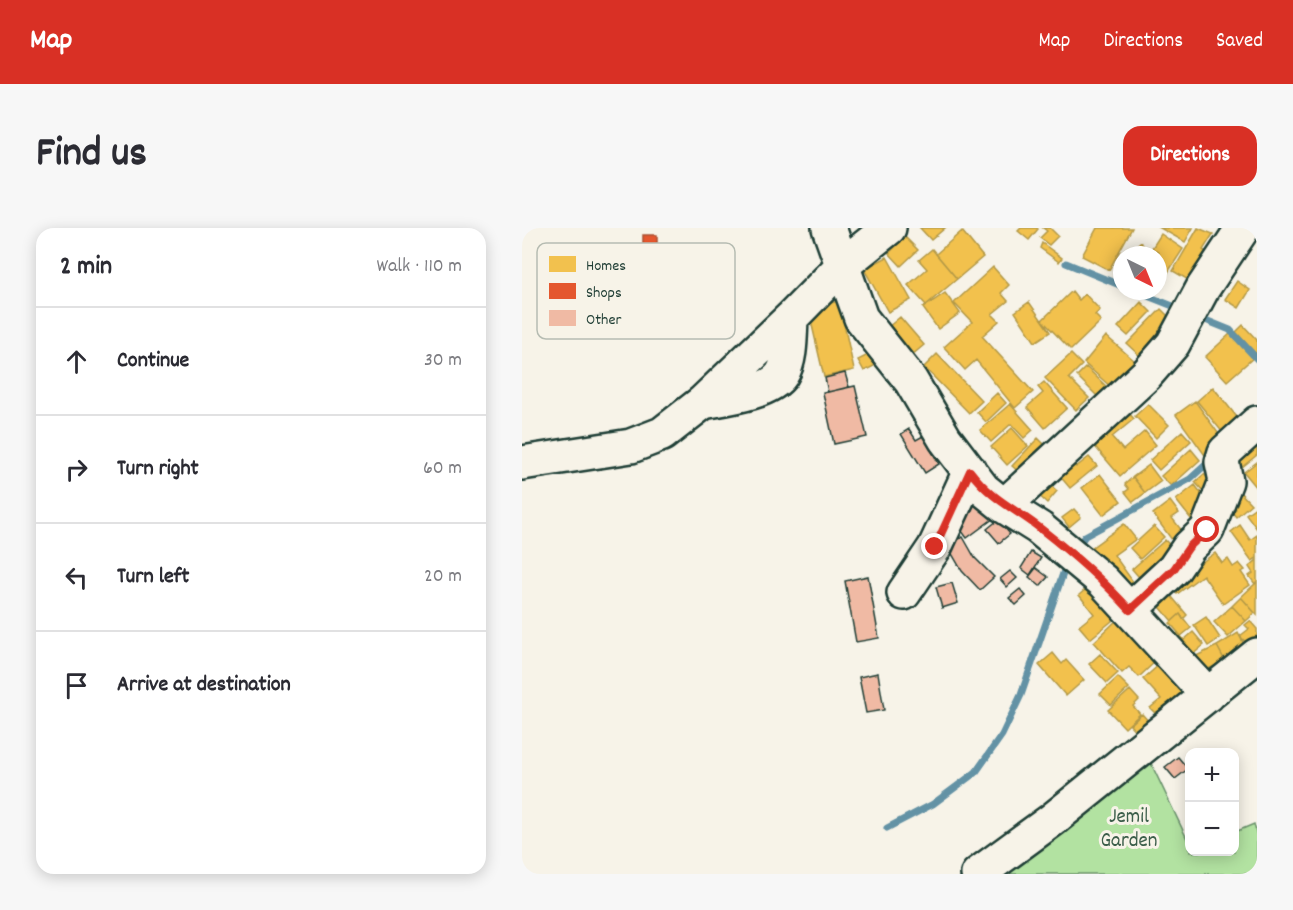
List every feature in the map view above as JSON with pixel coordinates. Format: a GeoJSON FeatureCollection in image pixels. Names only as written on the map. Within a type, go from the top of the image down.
{"type":"FeatureCollection","features":[{"type":"Feature","properties":{"kind":"street"},"geometry":{"type":"LineString","coordinates":[[829,228],[861,318],[911,381],[945,439],[983,489],[1004,506],[1039,528],[1071,554],[1130,610],[1208,694]]}},
{"type":"Feature","properties":{"kind":"street"},"geometry":{"type":"LineString","coordinates":[[522,463],[631,446],[662,434],[703,402],[791,318],[843,264],[889,228]]}},
{"type":"Feature","properties":{"kind":"street"},"geometry":{"type":"LineString","coordinates":[[1004,506],[1146,375],[1173,344],[1243,228]]}},
{"type":"Feature","properties":{"kind":"street"},"geometry":{"type":"LineString","coordinates":[[1130,610],[1174,569],[1189,547],[1207,530],[1226,481],[1222,462],[1225,452],[1257,423]]}},
{"type":"Feature","properties":{"kind":"street"},"geometry":{"type":"LineString","coordinates":[[904,593],[935,547],[970,471]]}},
{"type":"Feature","properties":{"kind":"street"},"geometry":{"type":"LineString","coordinates":[[978,874],[1052,820],[1257,655]]}},
{"type":"Feature","properties":{"kind":"green space","name":"Jemil Garden"},"geometry":{"type":"Polygon","coordinates":[[[1147,755],[1185,835],[1185,856],[1239,856],[1239,830],[1254,824],[1257,836],[1257,874],[999,874],[1147,755]]]}},
{"type":"Feature","properties":{"kind":"building: Homes"},"geometry":{"type":"Polygon","coordinates":[[[920,228],[945,228],[931,240],[920,228]]]}},
{"type":"Feature","properties":{"kind":"building: Homes"},"geometry":{"type":"Polygon","coordinates":[[[1021,228],[1038,229],[1029,240],[1018,231],[1021,228]]]}},
{"type":"Feature","properties":{"kind":"building: Homes"},"geometry":{"type":"Polygon","coordinates":[[[1043,228],[1050,228],[1058,236],[1049,245],[1040,238],[1047,231],[1043,228]]]}},
{"type":"Feature","properties":{"kind":"building: Homes"},"geometry":{"type":"Polygon","coordinates":[[[1097,228],[1132,228],[1122,246],[1113,246],[1113,263],[1109,270],[1082,256],[1097,228]]]}},
{"type":"Feature","properties":{"kind":"building: Homes"},"geometry":{"type":"Polygon","coordinates":[[[1160,228],[1193,228],[1185,242],[1160,228]]]}},
{"type":"Feature","properties":{"kind":"building: Homes"},"geometry":{"type":"Polygon","coordinates":[[[1198,228],[1213,234],[1203,250],[1213,256],[1197,285],[1173,271],[1198,228]]]}},
{"type":"Feature","properties":{"kind":"building: Homes"},"geometry":{"type":"Polygon","coordinates":[[[962,231],[983,257],[957,279],[936,254],[962,231]]]}},
{"type":"Feature","properties":{"kind":"building: Homes"},"geometry":{"type":"Polygon","coordinates":[[[1161,234],[1183,249],[1167,274],[1167,246],[1153,246],[1161,234]]]}},
{"type":"Feature","properties":{"kind":"building: Homes"},"geometry":{"type":"Polygon","coordinates":[[[905,237],[918,250],[901,266],[889,253],[905,237]]]}},
{"type":"Feature","properties":{"kind":"building: Homes"},"geometry":{"type":"Polygon","coordinates":[[[1042,243],[1062,258],[1059,262],[1040,248],[1042,243]]]}},
{"type":"Feature","properties":{"kind":"building: Homes"},"geometry":{"type":"Polygon","coordinates":[[[932,249],[957,279],[926,305],[908,285],[927,269],[919,260],[932,249]]]}},
{"type":"Feature","properties":{"kind":"building: Homes"},"geometry":{"type":"Polygon","coordinates":[[[887,257],[911,300],[888,312],[864,269],[887,257]]]}},
{"type":"Feature","properties":{"kind":"building: Homes"},"geometry":{"type":"Polygon","coordinates":[[[993,267],[1009,285],[1001,293],[1008,301],[992,314],[999,321],[982,336],[1033,392],[1015,408],[976,360],[965,370],[944,347],[972,322],[954,303],[993,267]]]}},
{"type":"Feature","properties":{"kind":"building: Homes"},"geometry":{"type":"Polygon","coordinates":[[[1237,281],[1250,290],[1239,308],[1225,299],[1237,281]]]}},
{"type":"Feature","properties":{"kind":"building: Homes"},"geometry":{"type":"Polygon","coordinates":[[[1072,291],[1079,300],[1085,294],[1100,310],[1095,315],[1101,321],[1071,350],[1042,320],[1072,291]]]}},
{"type":"Feature","properties":{"kind":"building: Homes"},"geometry":{"type":"Polygon","coordinates":[[[945,293],[960,313],[938,329],[923,308],[945,293]]]}},
{"type":"Feature","properties":{"kind":"building: Homes"},"geometry":{"type":"Polygon","coordinates":[[[839,301],[854,370],[824,377],[808,308],[839,301]]]}},
{"type":"Feature","properties":{"kind":"building: Homes"},"geometry":{"type":"Polygon","coordinates":[[[1029,302],[1050,332],[1035,342],[1015,312],[1029,302]]]}},
{"type":"Feature","properties":{"kind":"building: Homes"},"geometry":{"type":"Polygon","coordinates":[[[1141,302],[1151,312],[1128,336],[1118,327],[1141,302]]]}},
{"type":"Feature","properties":{"kind":"building: Homes"},"geometry":{"type":"Polygon","coordinates":[[[1161,309],[1175,323],[1141,357],[1127,344],[1161,309]]]}},
{"type":"Feature","properties":{"kind":"building: Homes"},"geometry":{"type":"Polygon","coordinates":[[[900,317],[924,345],[911,356],[887,328],[900,317]]]}},
{"type":"Feature","properties":{"kind":"building: Homes"},"geometry":{"type":"Polygon","coordinates":[[[1243,325],[1257,340],[1257,355],[1236,332],[1243,325]]]}},
{"type":"Feature","properties":{"kind":"building: Homes"},"geometry":{"type":"Polygon","coordinates":[[[1231,333],[1253,358],[1227,381],[1205,357],[1231,333]]]}},
{"type":"Feature","properties":{"kind":"building: Homes"},"geometry":{"type":"Polygon","coordinates":[[[1106,336],[1135,361],[1112,388],[1084,363],[1106,336]]]}},
{"type":"Feature","properties":{"kind":"building: Homes"},"geometry":{"type":"Polygon","coordinates":[[[870,354],[876,365],[864,371],[858,360],[870,354]]]}},
{"type":"Feature","properties":{"kind":"building: Homes"},"geometry":{"type":"Polygon","coordinates":[[[937,354],[982,401],[969,413],[924,367],[937,354]]]}},
{"type":"Feature","properties":{"kind":"building: Homes"},"geometry":{"type":"Polygon","coordinates":[[[1071,354],[1082,365],[1069,378],[1089,398],[1076,410],[1045,378],[1071,354]]]}},
{"type":"Feature","properties":{"kind":"building: Homes"},"geometry":{"type":"Polygon","coordinates":[[[1086,367],[1108,388],[1099,398],[1077,376],[1086,367]]]}},
{"type":"Feature","properties":{"kind":"building: Homes"},"geometry":{"type":"Polygon","coordinates":[[[1044,382],[1067,408],[1045,428],[1027,407],[1043,393],[1038,387],[1044,382]]]}},
{"type":"Feature","properties":{"kind":"building: Homes"},"geometry":{"type":"Polygon","coordinates":[[[1213,387],[1244,426],[1228,439],[1197,401],[1213,387]]]}},
{"type":"Feature","properties":{"kind":"building: Homes"},"geometry":{"type":"Polygon","coordinates":[[[997,393],[1006,403],[986,422],[977,412],[997,393]]]}},
{"type":"Feature","properties":{"kind":"building: Homes"},"geometry":{"type":"Polygon","coordinates":[[[1195,401],[1226,444],[1207,458],[1176,415],[1195,401]]]}},
{"type":"Feature","properties":{"kind":"building: Homes"},"geometry":{"type":"Polygon","coordinates":[[[1010,404],[1033,430],[1024,438],[1011,424],[991,442],[980,430],[1010,404]]]}},
{"type":"Feature","properties":{"kind":"building: Homes"},"geometry":{"type":"Polygon","coordinates":[[[1148,404],[1169,425],[1156,438],[1135,416],[1148,404]]]}},
{"type":"Feature","properties":{"kind":"building: Homes"},"geometry":{"type":"Polygon","coordinates":[[[1122,405],[1134,419],[1112,437],[1123,450],[1145,431],[1156,445],[1120,476],[1086,436],[1122,405]]]}},
{"type":"Feature","properties":{"kind":"building: Homes"},"geometry":{"type":"Polygon","coordinates":[[[1012,428],[1028,446],[1007,465],[991,447],[1012,428]]]}},
{"type":"Feature","properties":{"kind":"building: Homes"},"geometry":{"type":"Polygon","coordinates":[[[1182,431],[1191,441],[1159,470],[1150,460],[1182,431]]]}},
{"type":"Feature","properties":{"kind":"building: Homes"},"geometry":{"type":"Polygon","coordinates":[[[1257,431],[1257,455],[1241,468],[1229,453],[1257,431]]]}},
{"type":"Feature","properties":{"kind":"building: Homes"},"geometry":{"type":"Polygon","coordinates":[[[1038,438],[1047,447],[1021,474],[1012,466],[1038,438]]]}},
{"type":"Feature","properties":{"kind":"building: Homes"},"geometry":{"type":"Polygon","coordinates":[[[1191,449],[1200,460],[1171,486],[1161,476],[1191,449]]]}},
{"type":"Feature","properties":{"kind":"building: Homes"},"geometry":{"type":"Polygon","coordinates":[[[1068,456],[1076,467],[1089,457],[1097,466],[1070,488],[1053,468],[1068,456]]]}},
{"type":"Feature","properties":{"kind":"building: Homes"},"geometry":{"type":"Polygon","coordinates":[[[1257,462],[1257,488],[1244,472],[1257,462]]]}},
{"type":"Feature","properties":{"kind":"building: Homes"},"geometry":{"type":"Polygon","coordinates":[[[1149,465],[1161,481],[1145,493],[1133,477],[1149,465]]]}},
{"type":"Feature","properties":{"kind":"building: Homes"},"geometry":{"type":"Polygon","coordinates":[[[1100,474],[1121,501],[1103,515],[1082,488],[1100,474]]]}},
{"type":"Feature","properties":{"kind":"building: Homes"},"geometry":{"type":"Polygon","coordinates":[[[1204,474],[1213,484],[1204,492],[1195,482],[1204,474]]]}},
{"type":"Feature","properties":{"kind":"building: Homes"},"geometry":{"type":"Polygon","coordinates":[[[1133,477],[1145,493],[1133,502],[1125,492],[1129,489],[1125,484],[1133,477]]]}},
{"type":"Feature","properties":{"kind":"building: Homes"},"geometry":{"type":"Polygon","coordinates":[[[1044,479],[1057,491],[1047,503],[1034,491],[1044,479]]]}},
{"type":"Feature","properties":{"kind":"building: Homes"},"geometry":{"type":"Polygon","coordinates":[[[1195,485],[1206,500],[1198,528],[1176,500],[1195,485]]]}},
{"type":"Feature","properties":{"kind":"building: Homes"},"geometry":{"type":"Polygon","coordinates":[[[1237,489],[1251,504],[1236,517],[1232,512],[1236,509],[1226,498],[1237,489]]]}},
{"type":"Feature","properties":{"kind":"building: Homes"},"geometry":{"type":"Polygon","coordinates":[[[1170,501],[1179,513],[1172,518],[1186,536],[1175,544],[1153,514],[1170,501]]]}},
{"type":"Feature","properties":{"kind":"building: Homes"},"geometry":{"type":"Polygon","coordinates":[[[1257,508],[1257,529],[1246,514],[1257,508]]]}},
{"type":"Feature","properties":{"kind":"building: Homes"},"geometry":{"type":"Polygon","coordinates":[[[1074,509],[1081,517],[1069,527],[1062,518],[1074,509]]]}},
{"type":"Feature","properties":{"kind":"building: Homes"},"geometry":{"type":"Polygon","coordinates":[[[1124,524],[1136,539],[1114,555],[1136,586],[1120,597],[1087,551],[1124,524]]]}},
{"type":"Feature","properties":{"kind":"building: Homes"},"geometry":{"type":"Polygon","coordinates":[[[1240,525],[1250,540],[1257,535],[1257,558],[1252,561],[1231,532],[1240,525]]]}},
{"type":"Feature","properties":{"kind":"building: Homes"},"geometry":{"type":"Polygon","coordinates":[[[1154,526],[1164,537],[1140,559],[1130,548],[1154,526]]]}},
{"type":"Feature","properties":{"kind":"building: Homes"},"geometry":{"type":"Polygon","coordinates":[[[1165,540],[1179,555],[1145,584],[1132,569],[1165,540]]]}},
{"type":"Feature","properties":{"kind":"building: Homes"},"geometry":{"type":"Polygon","coordinates":[[[1215,553],[1222,563],[1228,559],[1233,567],[1239,563],[1245,570],[1241,572],[1250,585],[1223,604],[1203,575],[1177,594],[1170,585],[1215,553]]]}},
{"type":"Feature","properties":{"kind":"building: Homes"},"geometry":{"type":"Polygon","coordinates":[[[1257,560],[1255,584],[1249,576],[1253,573],[1249,567],[1257,560]]]}},
{"type":"Feature","properties":{"kind":"building: Homes"},"geometry":{"type":"Polygon","coordinates":[[[1257,582],[1257,615],[1241,597],[1257,582]]]}},
{"type":"Feature","properties":{"kind":"building: Homes"},"geometry":{"type":"Polygon","coordinates":[[[1092,584],[1118,616],[1090,639],[1079,626],[1094,614],[1079,595],[1092,584]]]}},
{"type":"Feature","properties":{"kind":"building: Homes"},"geometry":{"type":"Polygon","coordinates":[[[1167,591],[1187,615],[1183,619],[1180,614],[1172,621],[1155,601],[1167,591]]]}},
{"type":"Feature","properties":{"kind":"building: Homes"},"geometry":{"type":"Polygon","coordinates":[[[1241,597],[1255,613],[1246,621],[1232,606],[1241,597]]]}},
{"type":"Feature","properties":{"kind":"building: Homes"},"geometry":{"type":"Polygon","coordinates":[[[1232,606],[1246,621],[1228,637],[1214,622],[1232,606]]]}},
{"type":"Feature","properties":{"kind":"building: Homes"},"geometry":{"type":"Polygon","coordinates":[[[1180,614],[1191,628],[1181,636],[1170,623],[1180,614]]]}},
{"type":"Feature","properties":{"kind":"building: Homes"},"geometry":{"type":"Polygon","coordinates":[[[1121,616],[1159,658],[1139,677],[1129,667],[1122,673],[1094,642],[1121,616]]]}},
{"type":"Feature","properties":{"kind":"building: Homes"},"geometry":{"type":"Polygon","coordinates":[[[1206,617],[1220,638],[1208,646],[1194,625],[1206,617]]]}},
{"type":"Feature","properties":{"kind":"building: Homes"},"geometry":{"type":"Polygon","coordinates":[[[1250,621],[1257,629],[1257,635],[1247,644],[1240,636],[1249,629],[1245,625],[1250,621]]]}},
{"type":"Feature","properties":{"kind":"building: Homes"},"geometry":{"type":"Polygon","coordinates":[[[1193,632],[1204,645],[1185,661],[1168,641],[1178,633],[1184,640],[1193,632]]]}},
{"type":"Feature","properties":{"kind":"building: Homes"},"geometry":{"type":"Polygon","coordinates":[[[1238,633],[1246,648],[1225,661],[1217,646],[1238,633]]]}},
{"type":"Feature","properties":{"kind":"building: Homes"},"geometry":{"type":"Polygon","coordinates":[[[1217,646],[1225,661],[1202,672],[1194,657],[1217,646]]]}},
{"type":"Feature","properties":{"kind":"building: Homes"},"geometry":{"type":"Polygon","coordinates":[[[1053,653],[1062,664],[1066,660],[1084,680],[1066,696],[1039,665],[1053,653]]]}},
{"type":"Feature","properties":{"kind":"building: Homes"},"geometry":{"type":"Polygon","coordinates":[[[1100,654],[1118,673],[1107,683],[1089,664],[1100,654]]]}},
{"type":"Feature","properties":{"kind":"building: Homes"},"geometry":{"type":"Polygon","coordinates":[[[1160,664],[1187,693],[1160,718],[1150,708],[1161,699],[1143,679],[1160,664]]]}},
{"type":"Feature","properties":{"kind":"building: Homes"},"geometry":{"type":"Polygon","coordinates":[[[1118,677],[1129,688],[1111,705],[1100,694],[1118,677]]]}},
{"type":"Feature","properties":{"kind":"building: Homes"},"geometry":{"type":"Polygon","coordinates":[[[1130,690],[1139,700],[1133,706],[1140,714],[1125,728],[1108,710],[1130,690]]]}},
{"type":"Feature","properties":{"kind":"building: Homes"},"geometry":{"type":"Polygon","coordinates":[[[1142,714],[1150,723],[1138,734],[1130,725],[1142,714]]]}},
{"type":"Feature","properties":{"kind":"building: Shops"},"geometry":{"type":"Polygon","coordinates":[[[643,235],[657,235],[657,243],[643,243],[643,235]]]}},
{"type":"Feature","properties":{"kind":"building: Other"},"geometry":{"type":"Polygon","coordinates":[[[845,373],[849,387],[828,392],[825,378],[845,373]]]}},
{"type":"Feature","properties":{"kind":"building: Other"},"geometry":{"type":"Polygon","coordinates":[[[855,386],[867,437],[834,444],[823,393],[855,386]]]}},
{"type":"Feature","properties":{"kind":"building: Other"},"geometry":{"type":"Polygon","coordinates":[[[909,429],[916,440],[923,436],[939,464],[925,473],[901,434],[909,429]]]}},
{"type":"Feature","properties":{"kind":"building: Other"},"geometry":{"type":"Polygon","coordinates":[[[981,499],[994,518],[967,538],[953,519],[981,499]]]}},
{"type":"Feature","properties":{"kind":"building: Other"},"geometry":{"type":"Polygon","coordinates":[[[998,520],[1010,534],[999,543],[987,529],[998,520]]]}},
{"type":"Feature","properties":{"kind":"building: Other"},"geometry":{"type":"Polygon","coordinates":[[[963,537],[975,558],[994,577],[980,590],[962,571],[947,545],[963,537]]]}},
{"type":"Feature","properties":{"kind":"building: Other"},"geometry":{"type":"Polygon","coordinates":[[[1031,552],[1041,558],[1030,575],[1021,568],[1031,552]]]}},
{"type":"Feature","properties":{"kind":"building: Other"},"geometry":{"type":"Polygon","coordinates":[[[1036,568],[1048,577],[1040,586],[1029,577],[1036,568]]]}},
{"type":"Feature","properties":{"kind":"building: Other"},"geometry":{"type":"Polygon","coordinates":[[[1010,571],[1017,578],[1007,587],[1000,579],[1010,571]]]}},
{"type":"Feature","properties":{"kind":"building: Other"},"geometry":{"type":"Polygon","coordinates":[[[868,576],[879,638],[856,642],[845,581],[868,576]]]}},
{"type":"Feature","properties":{"kind":"building: Other"},"geometry":{"type":"Polygon","coordinates":[[[952,583],[958,603],[942,608],[936,587],[952,583]]]}},
{"type":"Feature","properties":{"kind":"building: Other"},"geometry":{"type":"Polygon","coordinates":[[[1020,589],[1026,596],[1016,605],[1009,598],[1020,589]]]}},
{"type":"Feature","properties":{"kind":"building: Other"},"geometry":{"type":"Polygon","coordinates":[[[878,673],[884,710],[866,713],[859,677],[878,673]]]}},
{"type":"Feature","properties":{"kind":"building: Other"},"geometry":{"type":"Polygon","coordinates":[[[1178,757],[1185,765],[1185,771],[1175,779],[1165,767],[1178,757]]]}},
{"type":"Feature","properties":{"kind":"waterway"},"geometry":{"type":"LineString","coordinates":[[1066,263],[1113,282]]}},
{"type":"Feature","properties":{"kind":"waterway"},"geometry":{"type":"LineString","coordinates":[[1158,300],[1183,310]]}},
{"type":"Feature","properties":{"kind":"waterway"},"geometry":{"type":"LineString","coordinates":[[1198,317],[1230,330],[1257,359]]}},
{"type":"Feature","properties":{"kind":"waterway"},"geometry":{"type":"LineString","coordinates":[[1077,547],[1085,536],[1190,479],[1212,459]]}},
{"type":"Feature","properties":{"kind":"waterway"},"geometry":{"type":"LineString","coordinates":[[887,828],[933,804],[976,772],[1002,735],[1021,695],[1067,562]]}},
{"type":"Feature","properties":{"kind":"route"},"geometry":{"type":"LineString","coordinates":[[935,547],[970,471],[983,489],[1004,506],[1039,528],[1103,581],[1130,610],[1174,569],[1189,547],[1207,530]]}}]}
